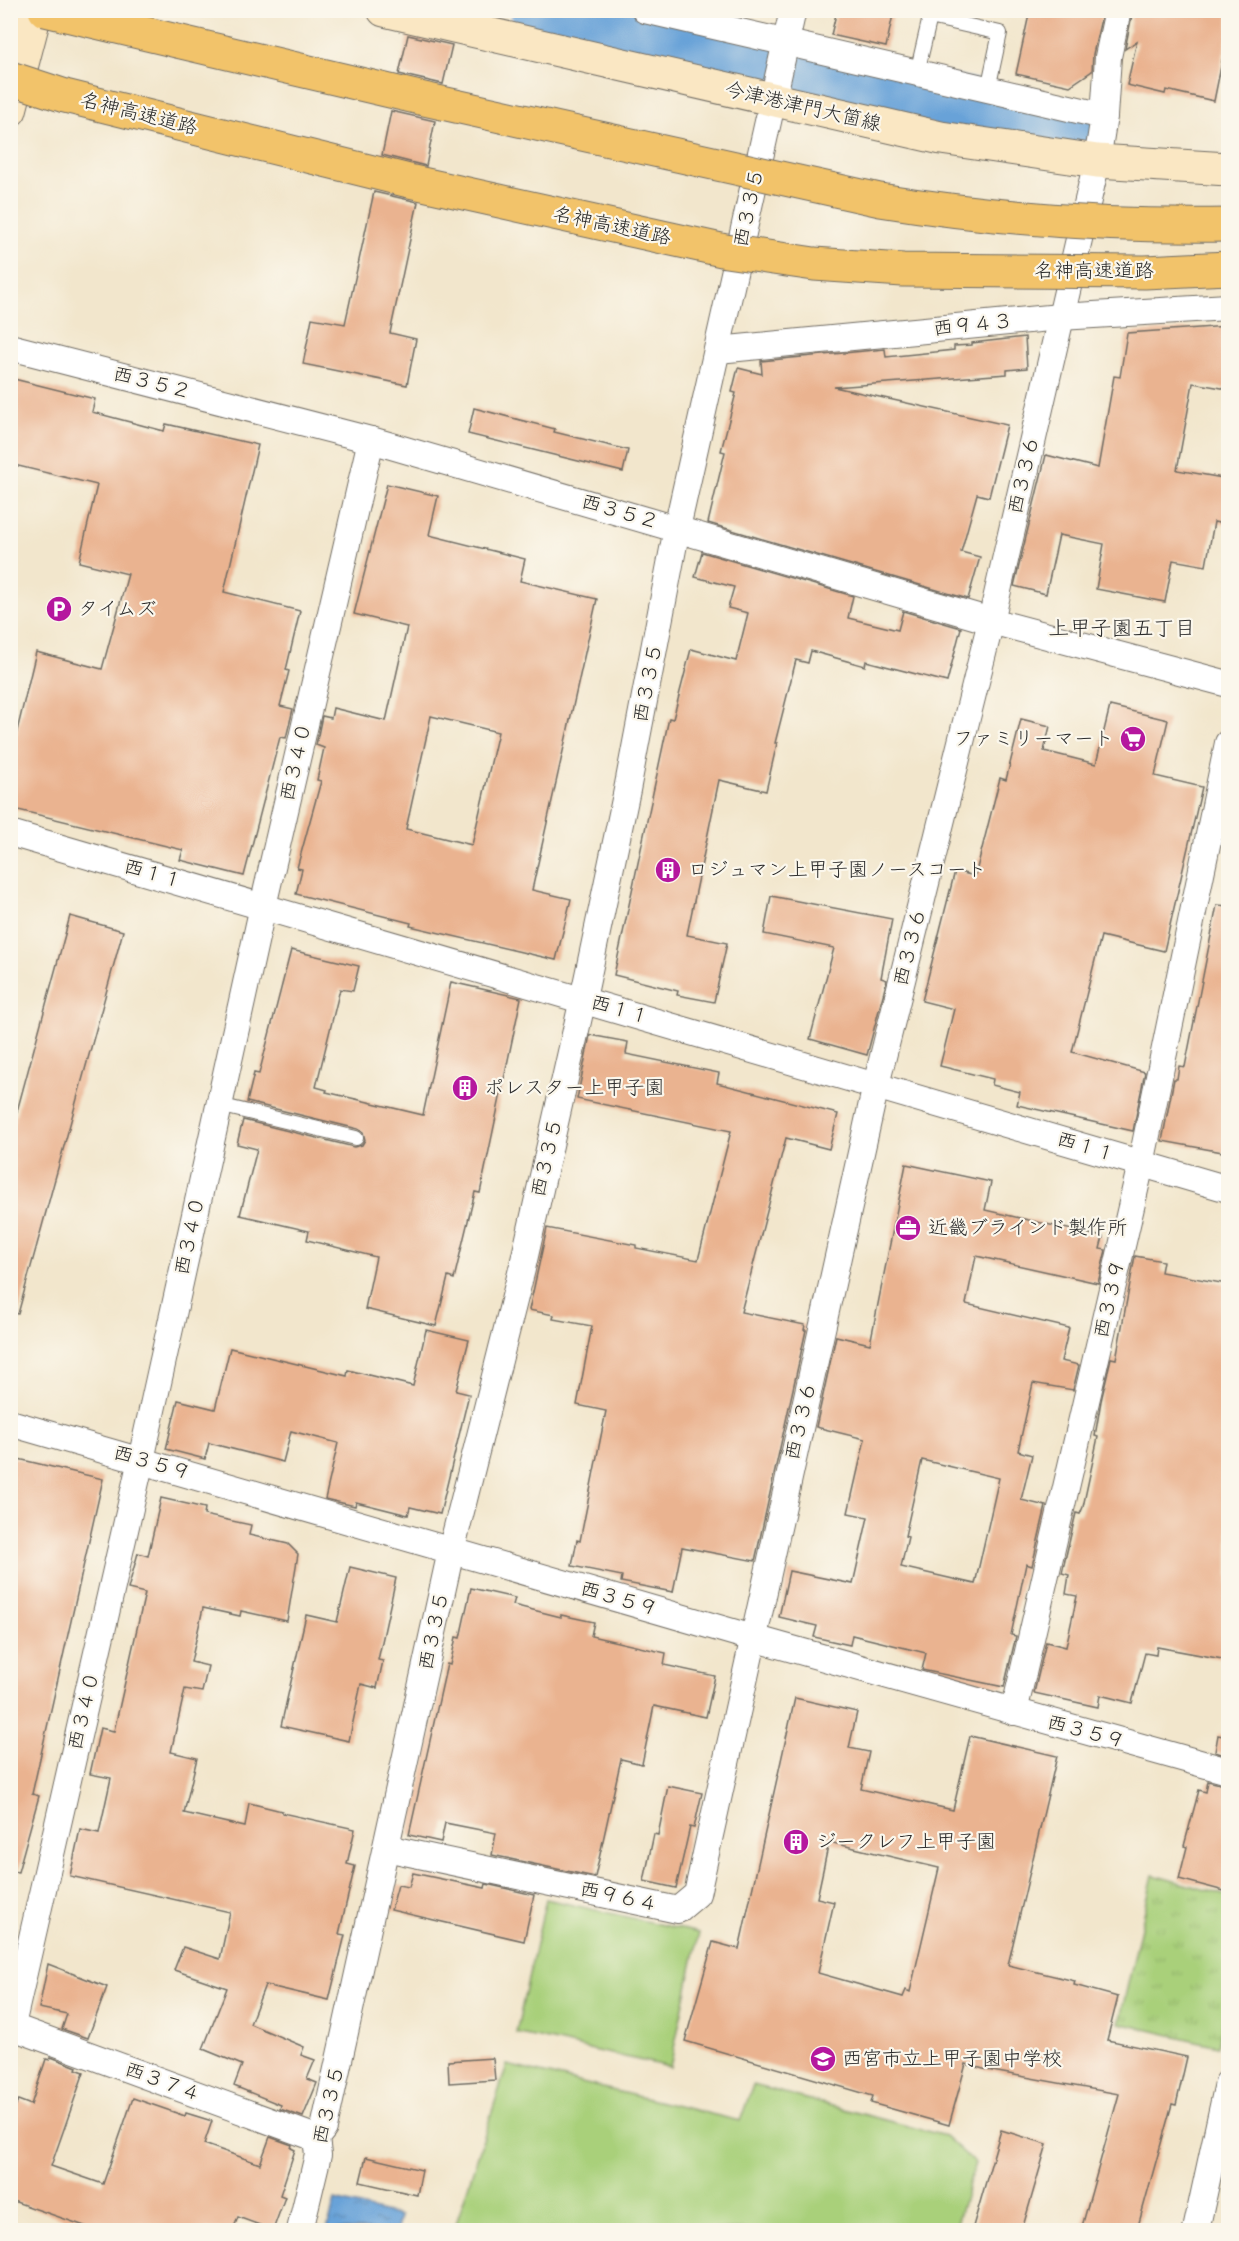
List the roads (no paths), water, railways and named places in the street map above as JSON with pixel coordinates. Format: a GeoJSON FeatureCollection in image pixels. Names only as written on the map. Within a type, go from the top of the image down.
{"type":"FeatureCollection","features":[{"type":"Feature","properties":{"kind":"highway"},"geometry":{"type":"LineString","coordinates":[[45,10],[424,99],[880,200],[955,212],[1051,222],[1152,226],[1228,225]]}},
{"type":"Feature","properties":{"kind":"highway","name":"名神高速道路"},"geometry":{"type":"LineString","coordinates":[[10,78],[65,96],[409,181],[726,251],[814,264],[903,270],[1145,272],[1228,268]]}},
{"type":"Feature","properties":{"kind":"main road"},"geometry":{"type":"LineString","coordinates":[[10,110],[36,10]]}},
{"type":"Feature","properties":{"kind":"main road","name":"今津港津門大箇線"},"geometry":{"type":"LineString","coordinates":[[384,10],[780,68],[940,138],[1096,161],[1228,169]]}},
{"type":"Feature","properties":{"kind":"street"},"geometry":{"type":"LineString","coordinates":[[645,10],[780,68],[917,73],[1104,116]]}},
{"type":"Feature","properties":{"kind":"street","name":"西３３５"},"geometry":{"type":"LineString","coordinates":[[300,2230],[318,2155],[316,2138],[324,2128],[451,1551],[522,1269],[583,999],[627,790],[677,528],[793,10]]}},
{"type":"Feature","properties":{"kind":"street","name":"西３３６"},"geometry":{"type":"LineString","coordinates":[[753,1638],[876,1085],[991,621],[1096,161],[1104,116],[1108,57],[1118,10]]}},
{"type":"Feature","properties":{"kind":"street","name":"西９４３"},"geometry":{"type":"LineString","coordinates":[[718,350],[1060,317],[1228,307]]}},
{"type":"Feature","properties":{"kind":"street","name":"西３５２"},"geometry":{"type":"LineString","coordinates":[[10,347],[371,440],[991,621],[1228,684]]}},
{"type":"Feature","properties":{"kind":"street","name":"西３４０"},"geometry":{"type":"LineString","coordinates":[[11,2029],[141,1460],[263,906],[371,440]]}},
{"type":"Feature","properties":{"kind":"street","name":"西３３９"},"geometry":{"type":"LineString","coordinates":[[1014,1712],[1141,1164],[1228,743]]}},
{"type":"Feature","properties":{"kind":"street","name":"西１１"},"geometry":{"type":"LineString","coordinates":[[10,833],[1228,1189]]}},
{"type":"Feature","properties":{"kind":"street","name":"西３５９"},"geometry":{"type":"LineString","coordinates":[[10,1422],[753,1638],[1228,1771]]}},
{"type":"Feature","properties":{"kind":"street","name":"西９６４"},"geometry":{"type":"LineString","coordinates":[[386,1848],[678,1910],[697,1894],[753,1638]]}},
{"type":"Feature","properties":{"kind":"street","name":"西３７４"},"geometry":{"type":"LineString","coordinates":[[11,2029],[316,2138]]}},
{"type":"Feature","properties":{"kind":"street"},"geometry":{"type":"LineString","coordinates":[[1196,2230],[1228,2083]]}},
{"type":"Feature","properties":{"kind":"lane"},"geometry":{"type":"LineString","coordinates":[[917,73],[930,17],[1000,33],[988,89]]}},
{"type":"Feature","properties":{"kind":"lane"},"geometry":{"type":"LineString","coordinates":[[219,1105],[356,1138]]}},
{"type":"Feature","properties":{"kind":"water"},"geometry":{"type":"Polygon","coordinates":[[[335,2200],[400,2216],[397,2230],[327,2230],[335,2200]]]}},
{"type":"Feature","properties":{"kind":"waterway"},"geometry":{"type":"LineString","coordinates":[[537,10],[1079,129]]}},
{"type":"Feature","properties":{"kind":"place","name":"タイムズ"},"geometry":{"type":"Point","coordinates":[59,609]}},
{"type":"Feature","properties":{"kind":"place","name":"ファミリーマート"},"geometry":{"type":"Point","coordinates":[1133,739]}},
{"type":"Feature","properties":{"kind":"place","name":"ロジュマン上甲子園ノースコート"},"geometry":{"type":"Point","coordinates":[668,870]}},
{"type":"Feature","properties":{"kind":"place","name":"ポレスター上甲子園"},"geometry":{"type":"Point","coordinates":[465,1088]}},
{"type":"Feature","properties":{"kind":"place","name":"近畿ブラインド製作所"},"geometry":{"type":"Point","coordinates":[908,1228]}},
{"type":"Feature","properties":{"kind":"place","name":"ジークレフ上甲子園"},"geometry":{"type":"Point","coordinates":[796,1842]}},
{"type":"Feature","properties":{"kind":"place","name":"西宮市立上甲子園中学校"},"geometry":{"type":"Point","coordinates":[823,2059]}},
{"type":"Feature","properties":{"kind":"district","name":"上甲子園五丁目"},"geometry":{"type":"Point","coordinates":[1122,628]}}]}
